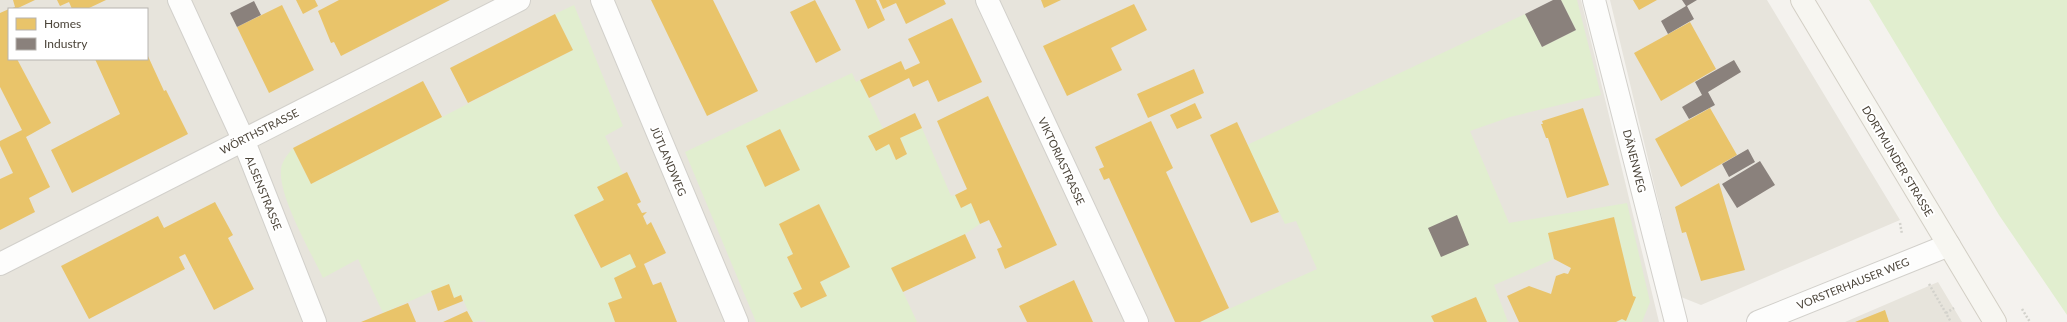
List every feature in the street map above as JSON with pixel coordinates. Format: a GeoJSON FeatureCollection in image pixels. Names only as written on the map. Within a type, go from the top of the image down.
{"type":"FeatureCollection","features":[{"type":"Feature","properties":{"kind":"main road","name":"DORTMUNDER STRASSE"},"geometry":{"type":"LineString","coordinates":[[1802,0],[1995,322]]}},
{"type":"Feature","properties":{"kind":"street","name":"ALSENSTRASSE"},"geometry":{"type":"LineString","coordinates":[[179,0],[243,139],[315,322]]}},
{"type":"Feature","properties":{"kind":"street","name":"WÖRTHSTRASSE"},"geometry":{"type":"LineString","coordinates":[[0,264],[243,139],[519,0]]}},
{"type":"Feature","properties":{"kind":"street","name":"JÜTLANDWEG"},"geometry":{"type":"LineString","coordinates":[[602,0],[737,322]]}},
{"type":"Feature","properties":{"kind":"street","name":"VIKTORIASTRASSE"},"geometry":{"type":"LineString","coordinates":[[987,0],[1137,322]]}},
{"type":"Feature","properties":{"kind":"street","name":"DÄNENWEG"},"geometry":{"type":"LineString","coordinates":[[1594,0],[1676,322]]}},
{"type":"Feature","properties":{"kind":"street","name":"VORSTERHAUSER WEG"},"geometry":{"type":"LineString","coordinates":[[1758,322],[1949,245]]}},
{"type":"Feature","properties":{"kind":"shaded area"},"geometry":{"type":"Polygon","coordinates":[[[0,0],[1581,0],[1659,322],[0,322],[0,0]]]}},
{"type":"Feature","properties":{"kind":"shaded area"},"geometry":{"type":"Polygon","coordinates":[[[1610,0],[1767,0],[1900,220],[1701,305],[1681,297],[1610,0]]]}},
{"type":"Feature","properties":{"kind":"shaded area"},"geometry":{"type":"Polygon","coordinates":[[[1938,282],[1962,322],[1845,322],[1938,282]]]}},
{"type":"Feature","properties":{"kind":"green space"},"geometry":{"type":"Polygon","coordinates":[[[1561,0],[1577,0],[1601,95],[1510,117],[1470,131],[1509,223],[1627,203],[1650,302],[1642,322],[1616,322],[1622,319],[1626,321],[1635,297],[1633,296],[1614,217],[1548,233],[1554,259],[1494,285],[1508,322],[1487,322],[1476,297],[1431,316],[1434,322],[1200,322],[1317,269],[1296,221],[1285,224],[1247,145],[1525,14],[1542,47],[1576,30],[1561,0]]]}},
{"type":"Feature","properties":{"kind":"green space"},"geometry":{"type":"Polygon","coordinates":[[[1869,0],[2067,0],[2067,315],[1999,215],[1869,0]]]}},
{"type":"Feature","properties":{"kind":"green space"},"geometry":{"type":"Polygon","coordinates":[[[574,5],[623,126],[605,136],[623,174],[597,187],[604,200],[574,215],[600,268],[630,254],[636,267],[615,278],[622,298],[608,303],[615,322],[486,322],[485,320],[473,322],[461,295],[454,298],[449,284],[383,313],[358,259],[323,278],[296,224],[281,180],[281,169],[283,163],[293,148],[311,184],[573,50],[555,14],[574,5]]]}},
{"type":"Feature","properties":{"kind":"green space"},"geometry":{"type":"Polygon","coordinates":[[[852,73],[856,82],[860,80],[883,129],[868,136],[875,150],[889,144],[896,160],[907,154],[900,138],[922,128],[951,196],[955,195],[961,208],[971,203],[980,224],[965,234],[892,268],[917,322],[756,322],[685,152],[852,73]],[[780,129],[746,146],[766,186],[800,170],[780,129]],[[819,204],[779,224],[793,254],[787,258],[802,289],[794,293],[801,308],[827,296],[820,282],[850,267],[819,204]]]}},
{"type":"Feature","properties":{"kind":"building: Homes"},"geometry":{"type":"Polygon","coordinates":[[[13,0],[35,0],[18,8],[12,8],[15,7],[13,0]]]}},
{"type":"Feature","properties":{"kind":"building: Homes"},"geometry":{"type":"Polygon","coordinates":[[[57,0],[106,0],[89,8],[72,8],[69,2],[60,6],[57,0]]]}},
{"type":"Feature","properties":{"kind":"building: Homes"},"geometry":{"type":"Polygon","coordinates":[[[296,0],[315,0],[318,6],[303,14],[296,0]]]}},
{"type":"Feature","properties":{"kind":"building: Homes"},"geometry":{"type":"Polygon","coordinates":[[[339,0],[450,0],[341,56],[334,42],[331,43],[318,11],[339,0]]]}},
{"type":"Feature","properties":{"kind":"building: Homes"},"geometry":{"type":"Polygon","coordinates":[[[651,0],[713,0],[758,91],[707,116],[651,0]]]}},
{"type":"Feature","properties":{"kind":"building: Homes"},"geometry":{"type":"Polygon","coordinates":[[[815,0],[841,50],[816,63],[790,12],[815,0]]]}},
{"type":"Feature","properties":{"kind":"building: Homes"},"geometry":{"type":"Polygon","coordinates":[[[855,0],[876,0],[885,20],[868,29],[855,0]]]}},
{"type":"Feature","properties":{"kind":"building: Homes"},"geometry":{"type":"Polygon","coordinates":[[[879,0],[944,0],[946,4],[906,24],[896,3],[883,9],[879,0]]]}},
{"type":"Feature","properties":{"kind":"building: Homes"},"geometry":{"type":"Polygon","coordinates":[[[1041,0],[1061,0],[1044,8],[1041,0]]]}},
{"type":"Feature","properties":{"kind":"building: Homes"},"geometry":{"type":"Polygon","coordinates":[[[1633,0],[1657,0],[1639,10],[1633,0]]]}},
{"type":"Feature","properties":{"kind":"building: Homes"},"geometry":{"type":"Polygon","coordinates":[[[1134,4],[1147,30],[1111,48],[1122,70],[1067,96],[1043,46],[1134,4]]]}},
{"type":"Feature","properties":{"kind":"building: Homes"},"geometry":{"type":"Polygon","coordinates":[[[282,5],[314,70],[269,93],[237,27],[282,5]]]}},
{"type":"Feature","properties":{"kind":"building: Homes"},"geometry":{"type":"Polygon","coordinates":[[[8,9],[8,60],[18,60],[51,123],[26,137],[50,187],[29,198],[35,212],[0,230],[0,179],[13,173],[0,146],[0,141],[22,130],[0,87],[0,13],[8,9]]]}},
{"type":"Feature","properties":{"kind":"building: Homes"},"geometry":{"type":"Polygon","coordinates":[[[555,14],[573,50],[468,103],[450,68],[555,14]]]}},
{"type":"Feature","properties":{"kind":"building: Homes"},"geometry":{"type":"Polygon","coordinates":[[[952,18],[982,82],[938,102],[928,80],[913,87],[909,78],[869,98],[860,80],[901,61],[905,70],[920,63],[908,39],[952,18]]]}},
{"type":"Feature","properties":{"kind":"building: Homes"},"geometry":{"type":"Polygon","coordinates":[[[1690,22],[1716,69],[1661,101],[1634,53],[1690,22]]]}},
{"type":"Feature","properties":{"kind":"building: Homes"},"geometry":{"type":"Polygon","coordinates":[[[148,56],[164,91],[166,90],[188,134],[72,193],[51,150],[120,114],[95,60],[148,60],[148,56]]]}},
{"type":"Feature","properties":{"kind":"building: Homes"},"geometry":{"type":"Polygon","coordinates":[[[1194,69],[1204,93],[1148,118],[1137,94],[1194,69]]]}},
{"type":"Feature","properties":{"kind":"building: Homes"},"geometry":{"type":"Polygon","coordinates":[[[423,81],[442,117],[311,184],[293,148],[423,81]]]}},
{"type":"Feature","properties":{"kind":"building: Homes"},"geometry":{"type":"Polygon","coordinates":[[[988,96],[1057,245],[1005,269],[997,249],[1002,247],[989,220],[980,224],[971,203],[961,208],[955,195],[967,189],[937,121],[988,96]]]}},
{"type":"Feature","properties":{"kind":"building: Homes"},"geometry":{"type":"Polygon","coordinates":[[[1195,103],[1202,118],[1177,129],[1170,115],[1195,103]]]}},
{"type":"Feature","properties":{"kind":"building: Homes"},"geometry":{"type":"Polygon","coordinates":[[[1583,108],[1609,185],[1567,198],[1548,138],[1546,138],[1541,124],[1543,124],[1542,121],[1583,108]]]}},
{"type":"Feature","properties":{"kind":"building: Homes"},"geometry":{"type":"Polygon","coordinates":[[[1710,108],[1737,155],[1681,187],[1655,139],[1710,108]]]}},
{"type":"Feature","properties":{"kind":"building: Homes"},"geometry":{"type":"Polygon","coordinates":[[[915,113],[922,128],[900,138],[907,154],[896,160],[889,144],[876,151],[868,136],[915,113]]]}},
{"type":"Feature","properties":{"kind":"building: Homes"},"geometry":{"type":"Polygon","coordinates":[[[1151,121],[1173,168],[1166,172],[1229,308],[1200,322],[1175,322],[1109,178],[1104,180],[1099,169],[1104,167],[1095,147],[1151,121]]]}},
{"type":"Feature","properties":{"kind":"building: Homes"},"geometry":{"type":"Polygon","coordinates":[[[1237,122],[1279,212],[1251,223],[1210,135],[1237,122]]]}},
{"type":"Feature","properties":{"kind":"building: Homes"},"geometry":{"type":"Polygon","coordinates":[[[780,129],[800,170],[765,187],[746,146],[780,129]]]}},
{"type":"Feature","properties":{"kind":"building: Homes"},"geometry":{"type":"Polygon","coordinates":[[[627,172],[641,202],[637,204],[642,213],[647,212],[643,216],[647,225],[651,222],[666,253],[644,264],[653,285],[661,282],[677,322],[615,322],[608,303],[622,298],[614,278],[636,267],[630,254],[601,268],[574,215],[604,200],[597,187],[627,172]]]}},
{"type":"Feature","properties":{"kind":"building: Homes"},"geometry":{"type":"Polygon","coordinates":[[[1719,183],[1745,270],[1701,281],[1686,232],[1682,233],[1675,207],[1719,183]]]}},
{"type":"Feature","properties":{"kind":"building: Homes"},"geometry":{"type":"Polygon","coordinates":[[[215,202],[233,235],[228,238],[254,289],[214,310],[185,254],[179,257],[185,269],[89,319],[61,266],[158,216],[164,228],[215,202]]]}},
{"type":"Feature","properties":{"kind":"building: Homes"},"geometry":{"type":"Polygon","coordinates":[[[819,204],[850,267],[820,282],[827,296],[801,308],[793,293],[802,289],[787,257],[793,254],[779,224],[819,204]]]}},
{"type":"Feature","properties":{"kind":"building: Homes"},"geometry":{"type":"Polygon","coordinates":[[[1614,217],[1633,296],[1636,297],[1626,321],[1622,319],[1616,322],[1519,322],[1507,296],[1529,286],[1551,294],[1556,276],[1564,273],[1568,274],[1571,268],[1554,259],[1548,233],[1614,217]]]}},
{"type":"Feature","properties":{"kind":"building: Homes"},"geometry":{"type":"Polygon","coordinates":[[[965,234],[976,258],[903,292],[891,268],[965,234]]]}},
{"type":"Feature","properties":{"kind":"building: Homes"},"geometry":{"type":"Polygon","coordinates":[[[1074,280],[1093,322],[1027,322],[1019,306],[1074,280]]]}},
{"type":"Feature","properties":{"kind":"building: Homes"},"geometry":{"type":"Polygon","coordinates":[[[449,284],[454,298],[461,295],[463,301],[438,311],[431,291],[449,284]]]}},
{"type":"Feature","properties":{"kind":"building: Homes"},"geometry":{"type":"Polygon","coordinates":[[[1476,297],[1487,322],[1434,322],[1431,316],[1476,297]]]}},
{"type":"Feature","properties":{"kind":"building: Homes"},"geometry":{"type":"Polygon","coordinates":[[[408,303],[416,322],[361,322],[383,313],[408,303]]]}},
{"type":"Feature","properties":{"kind":"building: Homes"},"geometry":{"type":"Polygon","coordinates":[[[1885,310],[1889,322],[1855,322],[1885,310]]]}},
{"type":"Feature","properties":{"kind":"building: Homes"},"geometry":{"type":"Polygon","coordinates":[[[467,311],[473,322],[443,322],[467,311]]]}},
{"type":"Feature","properties":{"kind":"building: Industry"},"geometry":{"type":"Polygon","coordinates":[[[1553,0],[1561,0],[1576,30],[1542,47],[1525,14],[1553,0]]]}},
{"type":"Feature","properties":{"kind":"building: Industry"},"geometry":{"type":"Polygon","coordinates":[[[1682,0],[1697,0],[1687,6],[1694,19],[1668,34],[1661,21],[1686,6],[1682,0]]]}},
{"type":"Feature","properties":{"kind":"building: Industry"},"geometry":{"type":"Polygon","coordinates":[[[254,1],[261,15],[237,27],[230,13],[254,1]]]}},
{"type":"Feature","properties":{"kind":"building: Industry"},"geometry":{"type":"Polygon","coordinates":[[[1734,60],[1741,72],[1708,92],[1715,105],[1689,119],[1682,107],[1702,95],[1695,82],[1734,60]]]}},
{"type":"Feature","properties":{"kind":"building: Industry"},"geometry":{"type":"Polygon","coordinates":[[[1748,149],[1755,162],[1729,177],[1722,164],[1748,149]]]}},
{"type":"Feature","properties":{"kind":"building: Industry"},"geometry":{"type":"Polygon","coordinates":[[[1760,161],[1775,185],[1737,208],[1722,184],[1760,161]]]}},
{"type":"Feature","properties":{"kind":"building: Industry"},"geometry":{"type":"Polygon","coordinates":[[[1457,215],[1469,245],[1441,257],[1428,228],[1457,215]]]}}]}
